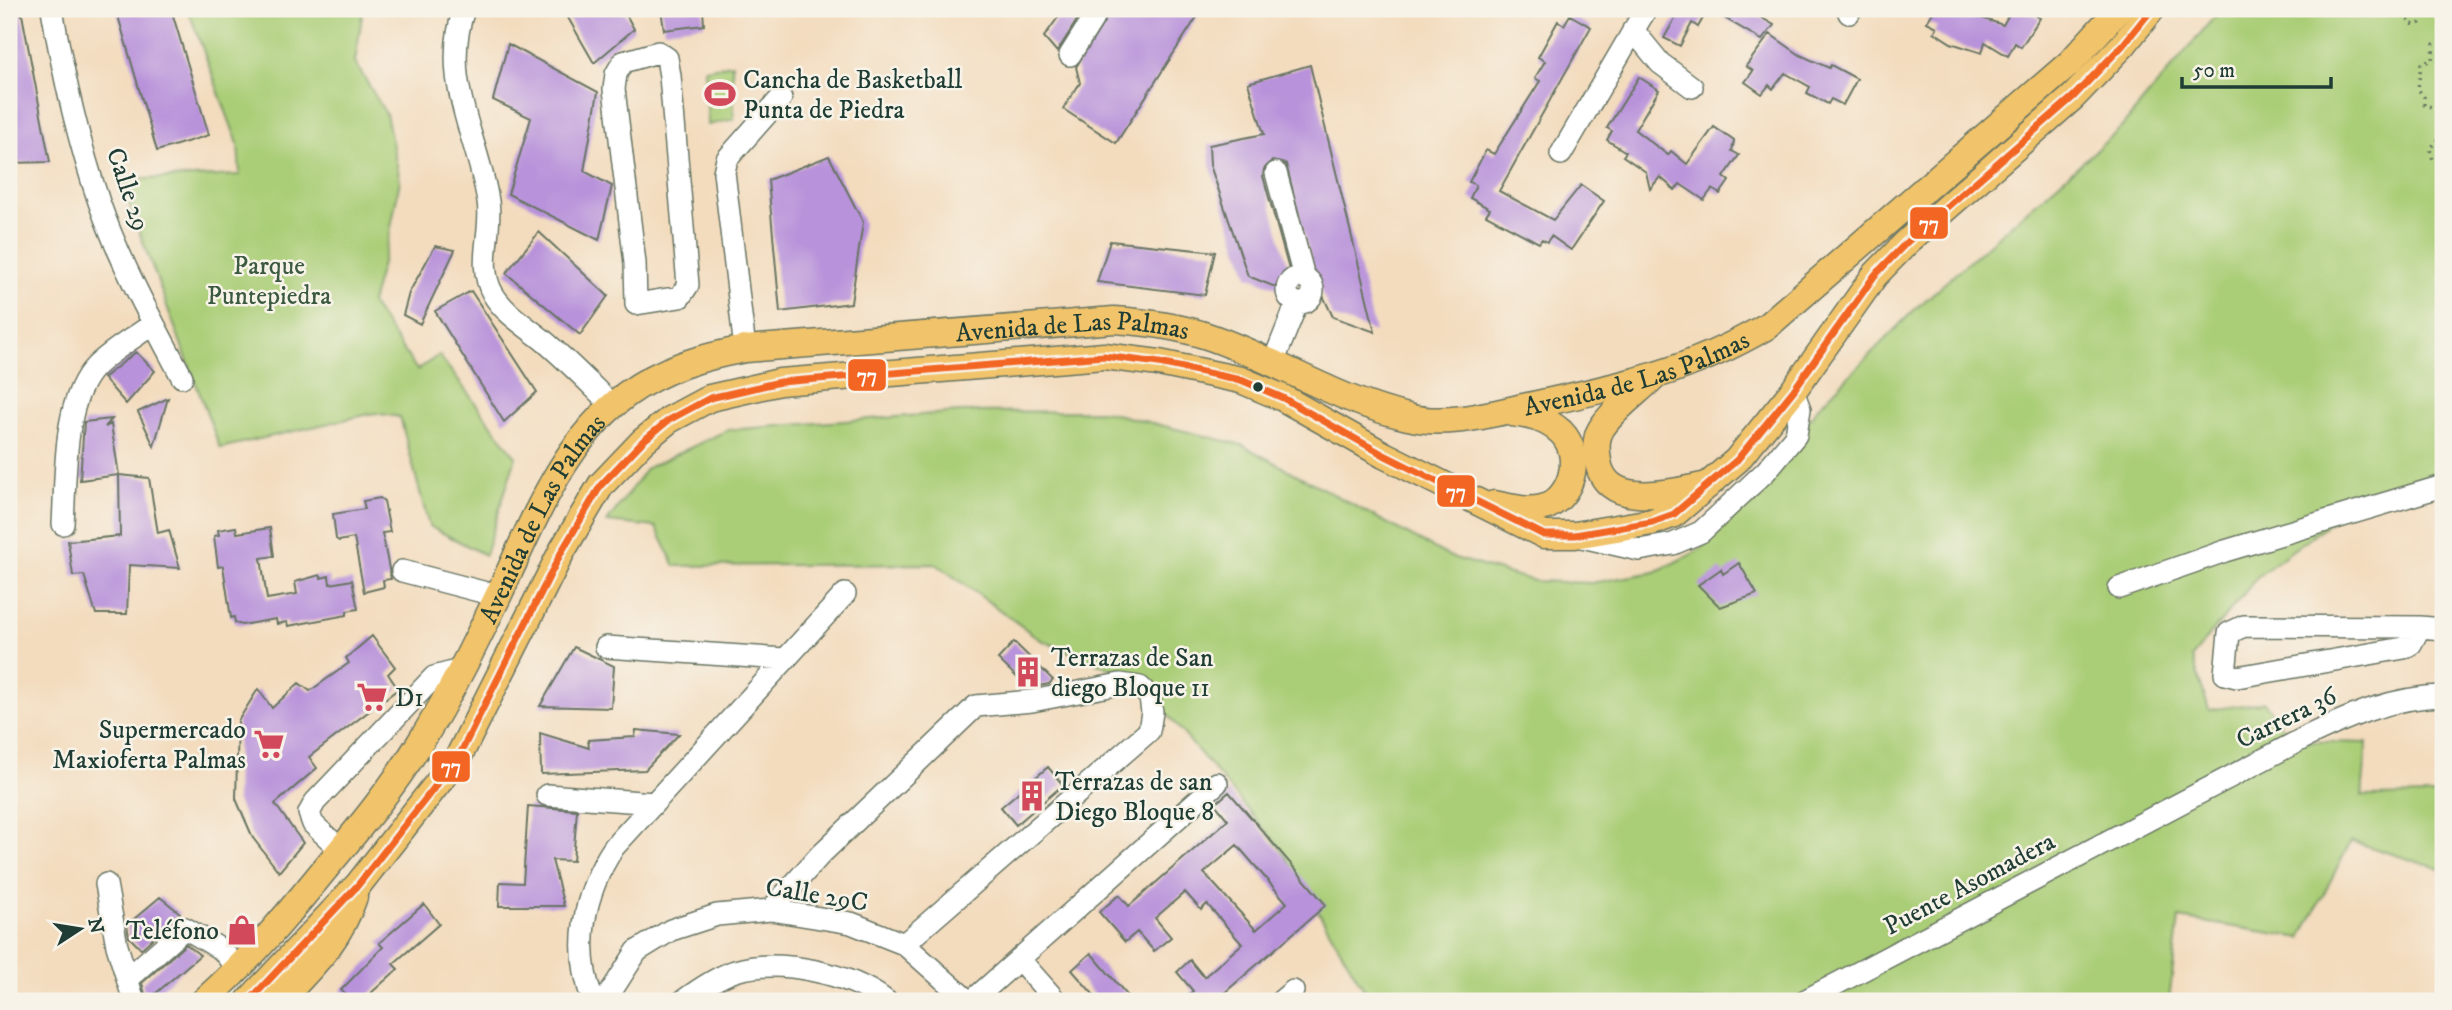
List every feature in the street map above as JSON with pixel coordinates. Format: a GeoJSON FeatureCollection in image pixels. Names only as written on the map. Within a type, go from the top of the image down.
{"type":"FeatureCollection","features":[{"type":"Feature","properties":{"kind":"main road","name":"Avenida de Las Palmas"},"geometry":{"type":"LineString","coordinates":[[204,1001],[284,919],[341,850],[417,749],[566,463],[593,425],[614,406],[667,370],[707,356],[745,349],[1114,320],[1160,325],[1205,335],[1345,397],[1410,418],[1460,419],[1595,394],[1651,378],[1724,351],[1767,326],[1803,298],[2070,63],[2119,9]]}},
{"type":"Feature","properties":{"kind":"main road","name":"Avenida de Las Palmas"},"geometry":{"type":"LineString","coordinates":[[249,1001],[355,889],[459,756],[562,551],[601,485],[643,441],[669,420],[710,398],[780,382],[1104,356],[1159,363],[1241,380],[1283,398],[1384,455],[1544,535],[1575,535],[1652,522],[1674,514],[1737,460],[1793,391],[1875,275],[1908,241],[2073,97],[2123,45],[2152,9]]}},
{"type":"Feature","properties":{"kind":"main road"},"geometry":{"type":"LineString","coordinates":[[1651,378],[1602,426],[1598,436],[1597,457],[1602,475],[1618,490],[1649,495],[1710,485]]}},
{"type":"Feature","properties":{"kind":"main road"},"geometry":{"type":"LineString","coordinates":[[1479,501],[1524,510],[1540,508],[1563,496],[1569,487],[1571,458],[1564,435],[1549,422],[1528,415],[1499,412]]}},
{"type":"Feature","properties":{"kind":"main road"},"geometry":{"type":"LineString","coordinates":[[279,1001],[330,946],[345,925],[355,889]]}},
{"type":"Feature","properties":{"kind":"street","name":"Calle 29"},"geometry":{"type":"LineString","coordinates":[[52,9],[63,72],[100,203],[153,324],[181,377]]}},
{"type":"Feature","properties":{"kind":"street"},"geometry":{"type":"LineString","coordinates":[[464,9],[458,35],[456,73],[464,119],[488,201],[489,227],[484,264],[488,283],[504,309],[542,339],[614,406]]}},
{"type":"Feature","properties":{"kind":"street"},"geometry":{"type":"LineString","coordinates":[[1070,55],[1099,9]]}},
{"type":"Feature","properties":{"kind":"street"},"geometry":{"type":"LineString","coordinates":[[1560,154],[1646,9]]}},
{"type":"Feature","properties":{"kind":"street"},"geometry":{"type":"LineString","coordinates":[[1633,30],[1660,63],[1692,87]]}},
{"type":"Feature","properties":{"kind":"street"},"geometry":{"type":"LineString","coordinates":[[658,52],[667,58],[670,76],[688,285],[680,297],[636,304],[635,263],[614,89],[616,74],[623,62],[658,52]]}},
{"type":"Feature","properties":{"kind":"street"},"geometry":{"type":"LineString","coordinates":[[745,349],[724,172],[727,159],[781,98]]}},
{"type":"Feature","properties":{"kind":"street"},"geometry":{"type":"LineString","coordinates":[[1273,363],[1297,303],[1308,301],[1314,290],[1309,280],[1304,277],[1276,173]]}},
{"type":"Feature","properties":{"kind":"street"},"geometry":{"type":"LineString","coordinates":[[63,524],[71,419],[80,392],[94,367],[153,324]]}},
{"type":"Feature","properties":{"kind":"street"},"geometry":{"type":"LineString","coordinates":[[1575,535],[1639,550],[1673,544],[1701,532],[1766,471],[1796,435],[1800,409],[1793,391]]}},
{"type":"Feature","properties":{"kind":"street"},"geometry":{"type":"LineString","coordinates":[[2119,588],[2225,551],[2443,486]]}},
{"type":"Feature","properties":{"kind":"street"},"geometry":{"type":"LineString","coordinates":[[402,571],[498,596]]}},
{"type":"Feature","properties":{"kind":"street"},"geometry":{"type":"LineString","coordinates":[[593,1001],[582,942],[587,902],[597,872],[608,855],[653,803],[845,594]]}},
{"type":"Feature","properties":{"kind":"street"},"geometry":{"type":"LineString","coordinates":[[2420,627],[2411,644],[2404,648],[2237,677],[2225,674],[2229,633],[2244,626],[2420,627],[2443,629]]}},
{"type":"Feature","properties":{"kind":"street"},"geometry":{"type":"LineString","coordinates":[[606,647],[785,659]]}},
{"type":"Feature","properties":{"kind":"street"},"geometry":{"type":"LineString","coordinates":[[341,850],[313,824],[309,813],[314,802],[434,677],[460,670]]}},
{"type":"Feature","properties":{"kind":"street"},"geometry":{"type":"LineString","coordinates":[[771,910],[820,855],[976,706],[1032,701],[1120,684],[1140,687],[1150,697],[1152,712],[1149,730],[904,944]]}},
{"type":"Feature","properties":{"kind":"street","name":"Carrera 36"},"geometry":{"type":"LineString","coordinates":[[2160,811],[2365,709],[2397,701],[2443,696]]}},
{"type":"Feature","properties":{"kind":"street"},"geometry":{"type":"LineString","coordinates":[[970,1001],[1217,783]]}},
{"type":"Feature","properties":{"kind":"street"},"geometry":{"type":"LineString","coordinates":[[547,796],[653,803]]}},
{"type":"Feature","properties":{"kind":"street","name":"Puente Asomadera"},"geometry":{"type":"LineString","coordinates":[[1804,1001],[2160,811]]}},
{"type":"Feature","properties":{"kind":"street"},"geometry":{"type":"LineString","coordinates":[[106,884],[117,946],[134,1001]]}},
{"type":"Feature","properties":{"kind":"street","name":"Calle 29C"},"geometry":{"type":"LineString","coordinates":[[605,1001],[637,951],[671,930],[717,915],[771,910],[851,923],[904,944],[970,1001]]}},
{"type":"Feature","properties":{"kind":"street"},"geometry":{"type":"LineString","coordinates":[[127,979],[185,928],[222,950],[237,968]]}},
{"type":"Feature","properties":{"kind":"street"},"geometry":{"type":"LineString","coordinates":[[1019,959],[1056,1001]]}},
{"type":"Feature","properties":{"kind":"street"},"geometry":{"type":"LineString","coordinates":[[683,1001],[733,972],[761,966],[831,974],[863,986],[886,1001]]}},
{"type":"Feature","properties":{"kind":"path"},"geometry":{"type":"LineString","coordinates":[[2400,9],[2408,16],[2409,23],[2415,25],[2420,23],[2427,9],[2434,9],[2441,15],[2441,39],[2434,44],[2432,60],[2421,64],[2418,89],[2424,97],[2424,105],[2443,110]]}},
{"type":"Feature","properties":{"kind":"path"},"geometry":{"type":"LineString","coordinates":[[2443,134],[2430,149],[2433,160],[2443,165]]}},
{"type":"Feature","properties":{"kind":"green space","name":"Parque Puntepiedra"},"geometry":{"type":"Polygon","coordinates":[[[188,9],[363,9],[355,62],[386,114],[400,180],[389,238],[371,303],[417,370],[439,355],[516,457],[485,555],[429,526],[400,417],[374,413],[220,448],[120,180],[240,175],[238,144],[188,9]]]}},
{"type":"Feature","properties":{"kind":"green space"},"geometry":{"type":"Polygon","coordinates":[[[2221,9],[2443,9],[2443,472],[2371,492],[2258,576],[2192,657],[2209,710],[2264,702],[2293,741],[2367,743],[2362,796],[2443,795],[2443,870],[2351,841],[2301,938],[2179,918],[2169,1001],[1371,1001],[1282,850],[1138,680],[1041,640],[936,564],[675,566],[656,527],[607,522],[647,468],[728,430],[961,412],[1103,411],[1242,445],[1448,556],[1534,581],[1591,583],[1655,572],[1696,552],[1725,526],[1775,467],[1819,406],[1913,311],[2120,129],[2221,9]]]}},
{"type":"Feature","properties":{"kind":"green space","name":"Cancha de Basketball Punta de Piedra"},"geometry":{"type":"Polygon","coordinates":[[[732,64],[734,119],[708,125],[705,69],[732,64]]]}},
{"type":"Feature","properties":{"kind":"building"},"geometry":{"type":"Polygon","coordinates":[[[9,9],[21,9],[50,162],[9,163],[9,9]]]}},
{"type":"Feature","properties":{"kind":"building"},"geometry":{"type":"Polygon","coordinates":[[[116,9],[171,9],[209,135],[157,151],[116,9]]]}},
{"type":"Feature","properties":{"kind":"building"},"geometry":{"type":"Polygon","coordinates":[[[563,9],[623,9],[634,29],[594,63],[563,9]]]}},
{"type":"Feature","properties":{"kind":"building"},"geometry":{"type":"Polygon","coordinates":[[[661,9],[703,9],[704,25],[664,30],[661,9]]]}},
{"type":"Feature","properties":{"kind":"building"},"geometry":{"type":"Polygon","coordinates":[[[1064,9],[1084,9],[1057,52],[1044,37],[1064,9]]]}},
{"type":"Feature","properties":{"kind":"building"},"geometry":{"type":"Polygon","coordinates":[[[1112,9],[1202,9],[1116,143],[1063,109],[1080,83],[1076,67],[1112,9]]]}},
{"type":"Feature","properties":{"kind":"building"},"geometry":{"type":"Polygon","coordinates":[[[1666,9],[1708,9],[1698,27],[1692,23],[1680,46],[1664,38],[1677,15],[1666,9]]]}},
{"type":"Feature","properties":{"kind":"building"},"geometry":{"type":"Polygon","coordinates":[[[1709,9],[1746,9],[1774,25],[1762,40],[1709,9]]]}},
{"type":"Feature","properties":{"kind":"building"},"geometry":{"type":"Polygon","coordinates":[[[1935,9],[1954,9],[2003,25],[2012,9],[2024,9],[2040,18],[2021,47],[2015,43],[2008,56],[1985,42],[1982,53],[1951,43],[1934,32],[1937,27],[1927,22],[1935,9]]]}},
{"type":"Feature","properties":{"kind":"building"},"geometry":{"type":"Polygon","coordinates":[[[1570,15],[1591,27],[1499,191],[1553,220],[1581,185],[1604,201],[1571,250],[1551,236],[1547,242],[1542,239],[1539,243],[1486,215],[1490,209],[1470,198],[1476,185],[1469,182],[1486,150],[1494,154],[1540,81],[1535,78],[1545,61],[1538,57],[1558,21],[1564,25],[1570,15]]]}},
{"type":"Feature","properties":{"kind":"building"},"geometry":{"type":"Polygon","coordinates":[[[1770,34],[1800,55],[1829,68],[1831,65],[1857,79],[1843,105],[1831,99],[1828,104],[1807,93],[1810,87],[1785,73],[1773,89],[1769,85],[1762,94],[1745,82],[1753,71],[1746,66],[1770,34]]]}},
{"type":"Feature","properties":{"kind":"building"},"geometry":{"type":"Polygon","coordinates":[[[508,44],[598,92],[584,171],[612,186],[599,240],[508,194],[531,118],[493,100],[508,44]]]}},
{"type":"Feature","properties":{"kind":"building"},"geometry":{"type":"Polygon","coordinates":[[[1310,65],[1375,332],[1333,317],[1316,281],[1286,164],[1272,161],[1264,169],[1263,176],[1293,284],[1288,292],[1248,276],[1210,165],[1209,145],[1264,134],[1248,83],[1310,65]]]}},
{"type":"Feature","properties":{"kind":"building"},"geometry":{"type":"Polygon","coordinates":[[[1639,77],[1659,90],[1635,130],[1668,155],[1671,151],[1687,164],[1714,127],[1734,141],[1732,151],[1739,155],[1724,177],[1729,181],[1720,194],[1712,189],[1704,200],[1680,184],[1675,190],[1660,177],[1650,189],[1646,172],[1623,156],[1626,152],[1607,140],[1612,131],[1607,128],[1639,77]]]}},
{"type":"Feature","properties":{"kind":"building"},"geometry":{"type":"Polygon","coordinates":[[[829,156],[863,222],[851,303],[780,312],[768,180],[829,156]]]}},
{"type":"Feature","properties":{"kind":"building"},"geometry":{"type":"Polygon","coordinates":[[[539,232],[608,296],[580,335],[506,273],[539,232]]]}},
{"type":"Feature","properties":{"kind":"building"},"geometry":{"type":"Polygon","coordinates":[[[1110,241],[1215,252],[1205,295],[1097,282],[1110,241]]]}},
{"type":"Feature","properties":{"kind":"building"},"geometry":{"type":"Polygon","coordinates":[[[435,246],[455,250],[420,324],[403,315],[409,293],[435,246]]]}},
{"type":"Feature","properties":{"kind":"building"},"geometry":{"type":"Polygon","coordinates":[[[471,291],[537,392],[504,422],[435,311],[471,291]]]}},
{"type":"Feature","properties":{"kind":"building"},"geometry":{"type":"Polygon","coordinates":[[[136,352],[155,371],[126,404],[103,378],[136,352]]]}},
{"type":"Feature","properties":{"kind":"building"},"geometry":{"type":"Polygon","coordinates":[[[168,398],[154,446],[138,412],[168,398]]]}},
{"type":"Feature","properties":{"kind":"building"},"geometry":{"type":"Polygon","coordinates":[[[112,419],[105,427],[111,424],[119,475],[80,480],[84,422],[112,419]]]}},
{"type":"Feature","properties":{"kind":"building"},"geometry":{"type":"Polygon","coordinates":[[[119,475],[149,478],[158,533],[169,530],[180,568],[129,565],[127,614],[96,614],[84,575],[73,576],[68,541],[120,536],[119,475]]]}},
{"type":"Feature","properties":{"kind":"building"},"geometry":{"type":"Polygon","coordinates":[[[380,498],[384,501],[390,532],[382,533],[391,579],[383,580],[384,587],[364,592],[354,538],[339,541],[336,539],[333,514],[365,509],[363,501],[380,498]]]}},
{"type":"Feature","properties":{"kind":"building"},"geometry":{"type":"Polygon","coordinates":[[[236,527],[237,533],[270,528],[274,556],[261,558],[267,599],[297,594],[295,582],[320,575],[321,578],[329,576],[330,584],[352,580],[358,609],[347,611],[347,615],[288,626],[287,622],[277,624],[276,619],[242,625],[235,623],[234,617],[231,618],[223,566],[218,567],[214,536],[219,535],[218,530],[236,527]]]}},
{"type":"Feature","properties":{"kind":"building"},"geometry":{"type":"Polygon","coordinates":[[[1739,563],[1757,594],[1720,607],[1698,585],[1721,569],[1723,574],[1739,563]]]}},
{"type":"Feature","properties":{"kind":"building"},"geometry":{"type":"Polygon","coordinates":[[[372,636],[395,667],[388,674],[398,689],[309,757],[317,768],[275,804],[303,843],[279,872],[253,838],[236,799],[238,721],[258,689],[272,708],[299,683],[310,691],[349,663],[346,658],[372,636]]]}},
{"type":"Feature","properties":{"kind":"building","name":"Terrazas de San diego Bloque 11"},"geometry":{"type":"Polygon","coordinates":[[[1014,642],[1053,680],[1049,684],[1028,688],[998,659],[1014,642]]]}},
{"type":"Feature","properties":{"kind":"building"},"geometry":{"type":"Polygon","coordinates":[[[574,647],[614,666],[611,708],[540,706],[574,647]]]}},
{"type":"Feature","properties":{"kind":"building"},"geometry":{"type":"Polygon","coordinates":[[[636,730],[679,734],[645,770],[541,774],[540,733],[589,748],[588,740],[635,737],[636,730]]]}},
{"type":"Feature","properties":{"kind":"building","name":"Terrazas de san Diego Bloque 8"},"geometry":{"type":"Polygon","coordinates":[[[1048,767],[1063,785],[1016,825],[1001,807],[1048,767]]]}},
{"type":"Feature","properties":{"kind":"building"},"geometry":{"type":"Polygon","coordinates":[[[1229,792],[1326,905],[1215,1001],[1181,1001],[1193,991],[1177,972],[1190,960],[1204,977],[1242,944],[1207,904],[1201,910],[1185,892],[1155,918],[1171,937],[1154,951],[1137,932],[1125,942],[1099,912],[1119,895],[1129,906],[1228,820],[1215,804],[1229,792]],[[1237,845],[1204,873],[1256,930],[1287,903],[1237,845]]]}},
{"type":"Feature","properties":{"kind":"building"},"geometry":{"type":"Polygon","coordinates":[[[528,806],[577,810],[573,861],[552,860],[564,906],[499,906],[500,882],[523,883],[528,806]]]}},
{"type":"Feature","properties":{"kind":"building"},"geometry":{"type":"Polygon","coordinates":[[[160,897],[180,913],[141,949],[129,937],[127,925],[160,897]]]}},
{"type":"Feature","properties":{"kind":"building"},"geometry":{"type":"Polygon","coordinates":[[[424,904],[439,924],[393,964],[398,969],[362,1001],[352,1001],[341,990],[383,947],[379,943],[424,904]]]}},
{"type":"Feature","properties":{"kind":"building"},"geometry":{"type":"Polygon","coordinates":[[[186,944],[200,955],[147,1001],[142,983],[186,944]]]}},
{"type":"Feature","properties":{"kind":"building"},"geometry":{"type":"Polygon","coordinates":[[[1091,953],[1132,1001],[1099,1001],[1072,970],[1091,953]]]}},
{"type":"Feature","properties":{"kind":"transit line","name":"77"},"geometry":{"type":"LineString","coordinates":[[249,1001],[358,885],[459,756],[562,551],[601,485],[643,441],[669,420],[710,398],[780,382],[1104,356],[1159,363],[1241,380],[1283,398],[1384,455],[1544,535],[1575,535],[1652,522],[1674,514],[1737,460],[1793,391],[1875,275],[1908,241],[2073,97],[2123,45],[2152,9]]}},
{"type":"Feature","properties":{"kind":"place","name":"Cancha de Basketball Punta de Piedra"},"geometry":{"type":"Point","coordinates":[720,94]}},
{"type":"Feature","properties":{"kind":"place","name":"Terrazas de San diego Bloque 11"},"geometry":{"type":"Point","coordinates":[1028,672]}},
{"type":"Feature","properties":{"kind":"place","name":"D1"},"geometry":{"type":"Point","coordinates":[372,697]}},
{"type":"Feature","properties":{"kind":"place","name":"Supermercado Maxioferta Palmas"},"geometry":{"type":"Point","coordinates":[269,744]}},
{"type":"Feature","properties":{"kind":"place","name":"Terrazas de san Diego Bloque 8"},"geometry":{"type":"Point","coordinates":[1032,796]}},
{"type":"Feature","properties":{"kind":"place","name":"Teléfono"},"geometry":{"type":"Point","coordinates":[242,930]}}]}
